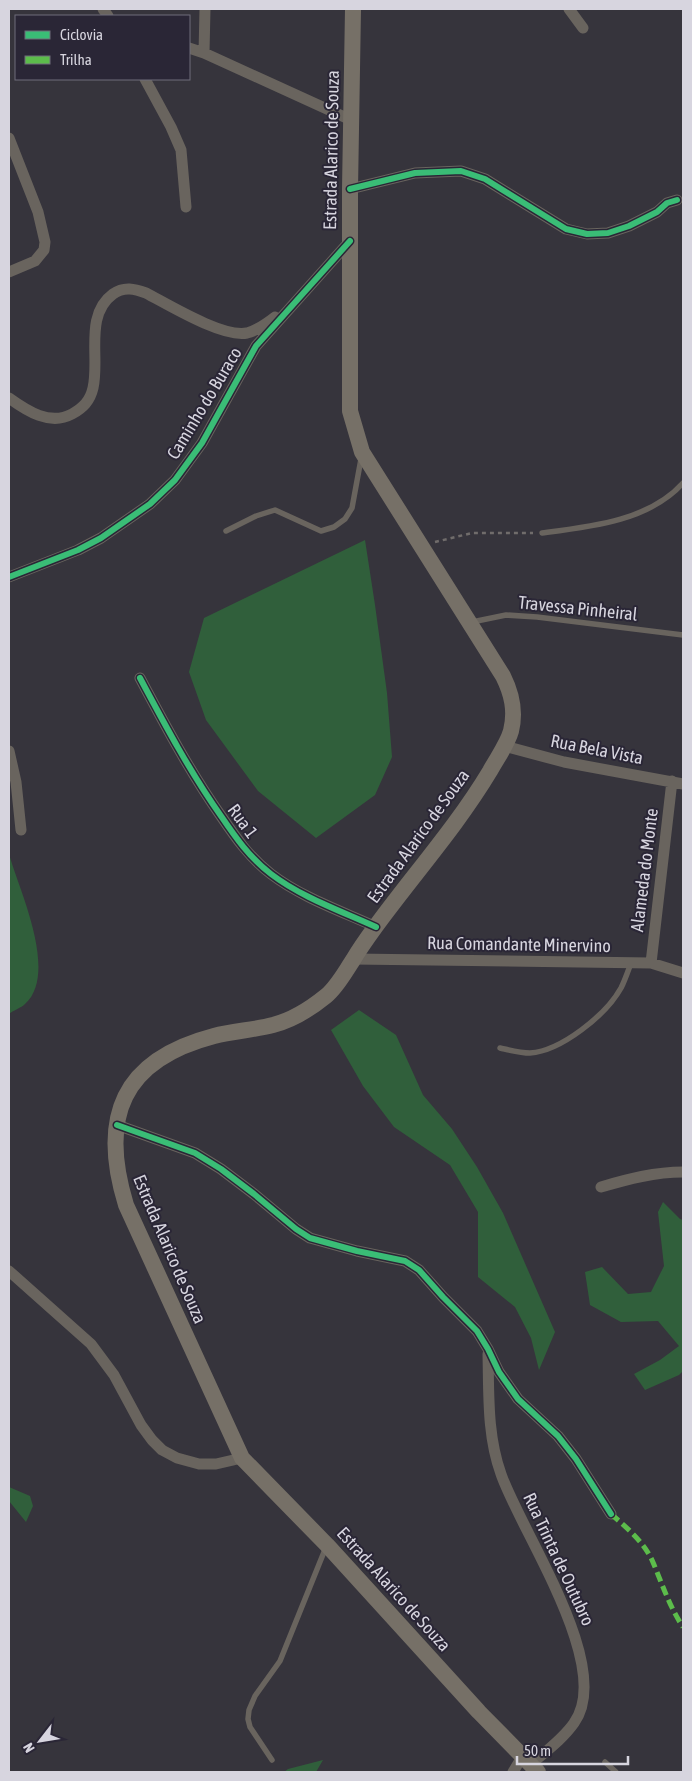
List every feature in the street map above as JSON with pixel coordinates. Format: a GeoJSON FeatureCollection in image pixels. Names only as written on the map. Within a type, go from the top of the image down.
{"type":"FeatureCollection","features":[{"type":"Feature","properties":{"kind":"main road","name":"Estrada Alarico de Souza"},"geometry":{"type":"LineString","coordinates":[[353,9],[350,190],[350,412],[362,452],[470,622],[511,691],[514,712],[511,732],[483,782],[453,825],[327,995],[291,1019],[272,1025],[214,1036],[182,1047],[153,1062],[134,1080],[122,1103],[117,1125],[115,1154],[118,1180],[126,1205],[242,1458],[327,1545],[472,1705],[530,1765]]}},
{"type":"Feature","properties":{"kind":"street"},"geometry":{"type":"LineString","coordinates":[[204,53],[205,9]]}},
{"type":"Feature","properties":{"kind":"street"},"geometry":{"type":"LineString","coordinates":[[569,9],[583,28]]}},
{"type":"Feature","properties":{"kind":"street"},"geometry":{"type":"LineString","coordinates":[[190,48],[351,120]]}},
{"type":"Feature","properties":{"kind":"street"},"geometry":{"type":"LineString","coordinates":[[145,80],[171,127],[180,150],[186,206]]}},
{"type":"Feature","properties":{"kind":"street"},"geometry":{"type":"LineString","coordinates":[[9,138],[38,212],[45,242],[44,250],[35,261],[9,272]]}},
{"type":"Feature","properties":{"kind":"street"},"geometry":{"type":"LineString","coordinates":[[350,190],[415,173],[460,170],[492,184],[566,229],[587,234],[608,233],[629,226],[657,212],[667,203],[680,199]]}},
{"type":"Feature","properties":{"kind":"street","name":"Caminho do Buraco"},"geometry":{"type":"LineString","coordinates":[[9,577],[78,550],[101,538],[150,504],[175,480],[202,443],[256,346],[350,241]]}},
{"type":"Feature","properties":{"kind":"street"},"geometry":{"type":"LineString","coordinates":[[9,398],[30,411],[53,419],[65,418],[81,409],[88,401],[93,388],[97,318],[103,305],[110,297],[124,289],[134,289],[146,293],[222,331],[246,333],[262,327],[292,304]]}},
{"type":"Feature","properties":{"kind":"street","name":"Rua 1"},"geometry":{"type":"LineString","coordinates":[[140,678],[172,739],[204,792],[245,850],[271,874],[298,892],[376,927]]}},
{"type":"Feature","properties":{"kind":"street","name":"Rua Bela Vista"},"geometry":{"type":"LineString","coordinates":[[504,746],[564,762],[678,782]]}},
{"type":"Feature","properties":{"kind":"street"},"geometry":{"type":"LineString","coordinates":[[9,751],[16,782],[21,830]]}},
{"type":"Feature","properties":{"kind":"street","name":"Alameda do Monte"},"geometry":{"type":"LineString","coordinates":[[650,963],[678,782]]}},
{"type":"Feature","properties":{"kind":"street","name":"Rua Comandante Minervino"},"geometry":{"type":"LineString","coordinates":[[353,960],[650,963],[683,973]]}},
{"type":"Feature","properties":{"kind":"street"},"geometry":{"type":"LineString","coordinates":[[117,1125],[195,1153],[221,1169],[310,1238],[405,1261],[419,1270],[477,1331],[499,1372],[518,1399],[558,1436],[576,1459],[611,1514]]}},
{"type":"Feature","properties":{"kind":"street"},"geometry":{"type":"LineString","coordinates":[[601,1186],[635,1177],[668,1172],[683,1172]]}},
{"type":"Feature","properties":{"kind":"street"},"geometry":{"type":"LineString","coordinates":[[9,1270],[91,1344],[114,1375],[141,1425],[162,1450],[177,1458],[199,1464],[216,1464],[242,1458]]}},
{"type":"Feature","properties":{"kind":"street","name":"Rua Trinta de Outubro"},"geometry":{"type":"LineString","coordinates":[[488,1349],[492,1442],[496,1458],[512,1500],[546,1566],[577,1640],[583,1679],[582,1705],[574,1723],[530,1765],[513,1772]]}},
{"type":"Feature","properties":{"kind":"lane"},"geometry":{"type":"LineString","coordinates":[[226,531],[256,516],[275,510],[321,531],[334,527],[345,519],[352,508],[362,452]]}},
{"type":"Feature","properties":{"kind":"lane"},"geometry":{"type":"LineString","coordinates":[[542,533],[586,528],[642,512],[676,491],[683,483]]}},
{"type":"Feature","properties":{"kind":"lane","name":"Travessa Pinheiral"},"geometry":{"type":"LineString","coordinates":[[470,622],[506,615],[683,635]]}},
{"type":"Feature","properties":{"kind":"lane"},"geometry":{"type":"LineString","coordinates":[[500,1048],[528,1053],[544,1051],[563,1042],[604,1010],[621,988],[631,963]]}},
{"type":"Feature","properties":{"kind":"lane"},"geometry":{"type":"LineString","coordinates":[[272,1760],[250,1727],[248,1719],[249,1710],[255,1696],[280,1661],[327,1545]]}},
{"type":"Feature","properties":{"kind":"lane"},"geometry":{"type":"LineString","coordinates":[[604,1762],[616,1772]]}},
{"type":"Feature","properties":{"kind":"path"},"geometry":{"type":"LineString","coordinates":[[422,546],[472,533],[542,533]]}},
{"type":"Feature","properties":{"kind":"green space"},"geometry":{"type":"Polygon","coordinates":[[[365,540],[387,693],[392,757],[375,795],[316,838],[258,791],[206,720],[189,672],[204,618],[365,540]]]}},
{"type":"Feature","properties":{"kind":"green space"},"geometry":{"type":"Polygon","coordinates":[[[9,854],[34,931],[38,952],[38,973],[34,990],[25,1004],[9,1014],[9,854]]]}},
{"type":"Feature","properties":{"kind":"green space"},"geometry":{"type":"Polygon","coordinates":[[[359,1010],[396,1035],[423,1095],[452,1129],[477,1167],[503,1213],[555,1332],[539,1370],[531,1338],[515,1307],[478,1277],[478,1212],[450,1165],[394,1127],[363,1086],[331,1030],[359,1010]]]}},
{"type":"Feature","properties":{"kind":"green space"},"geometry":{"type":"Polygon","coordinates":[[[663,1202],[683,1220],[683,1371],[679,1375],[645,1390],[634,1374],[660,1360],[679,1346],[658,1321],[621,1322],[590,1305],[585,1272],[602,1267],[628,1294],[651,1292],[664,1266],[658,1212],[663,1202]]]}},
{"type":"Feature","properties":{"kind":"green space"},"geometry":{"type":"Polygon","coordinates":[[[9,1487],[30,1496],[33,1506],[26,1522],[9,1501],[9,1487]]]}},
{"type":"Feature","properties":{"kind":"green space"},"geometry":{"type":"Polygon","coordinates":[[[323,1760],[316,1772],[284,1772],[288,1769],[323,1760]]]}},
{"type":"Feature","properties":{"kind":"marked path"},"geometry":{"type":"LineString","coordinates":[[611,1514],[634,1535],[648,1553],[683,1627]]}},
{"type":"Feature","properties":{"kind":"cycle path"},"geometry":{"type":"LineString","coordinates":[[350,189],[415,173],[461,171],[485,179],[566,229],[587,234],[608,233],[629,226],[657,212],[667,203],[677,200]]}},
{"type":"Feature","properties":{"kind":"cycle path"},"geometry":{"type":"LineString","coordinates":[[9,577],[78,550],[101,538],[150,504],[175,480],[202,443],[256,346],[350,241]]}},
{"type":"Feature","properties":{"kind":"cycle path"},"geometry":{"type":"LineString","coordinates":[[140,678],[168,731],[199,782],[249,854],[263,868],[295,890],[376,927]]}},
{"type":"Feature","properties":{"kind":"cycle path"},"geometry":{"type":"LineString","coordinates":[[117,1125],[195,1153],[221,1169],[310,1238],[357,1251],[405,1261],[419,1270],[477,1331],[499,1372],[518,1399],[558,1436],[576,1459],[611,1514]]}}]}
